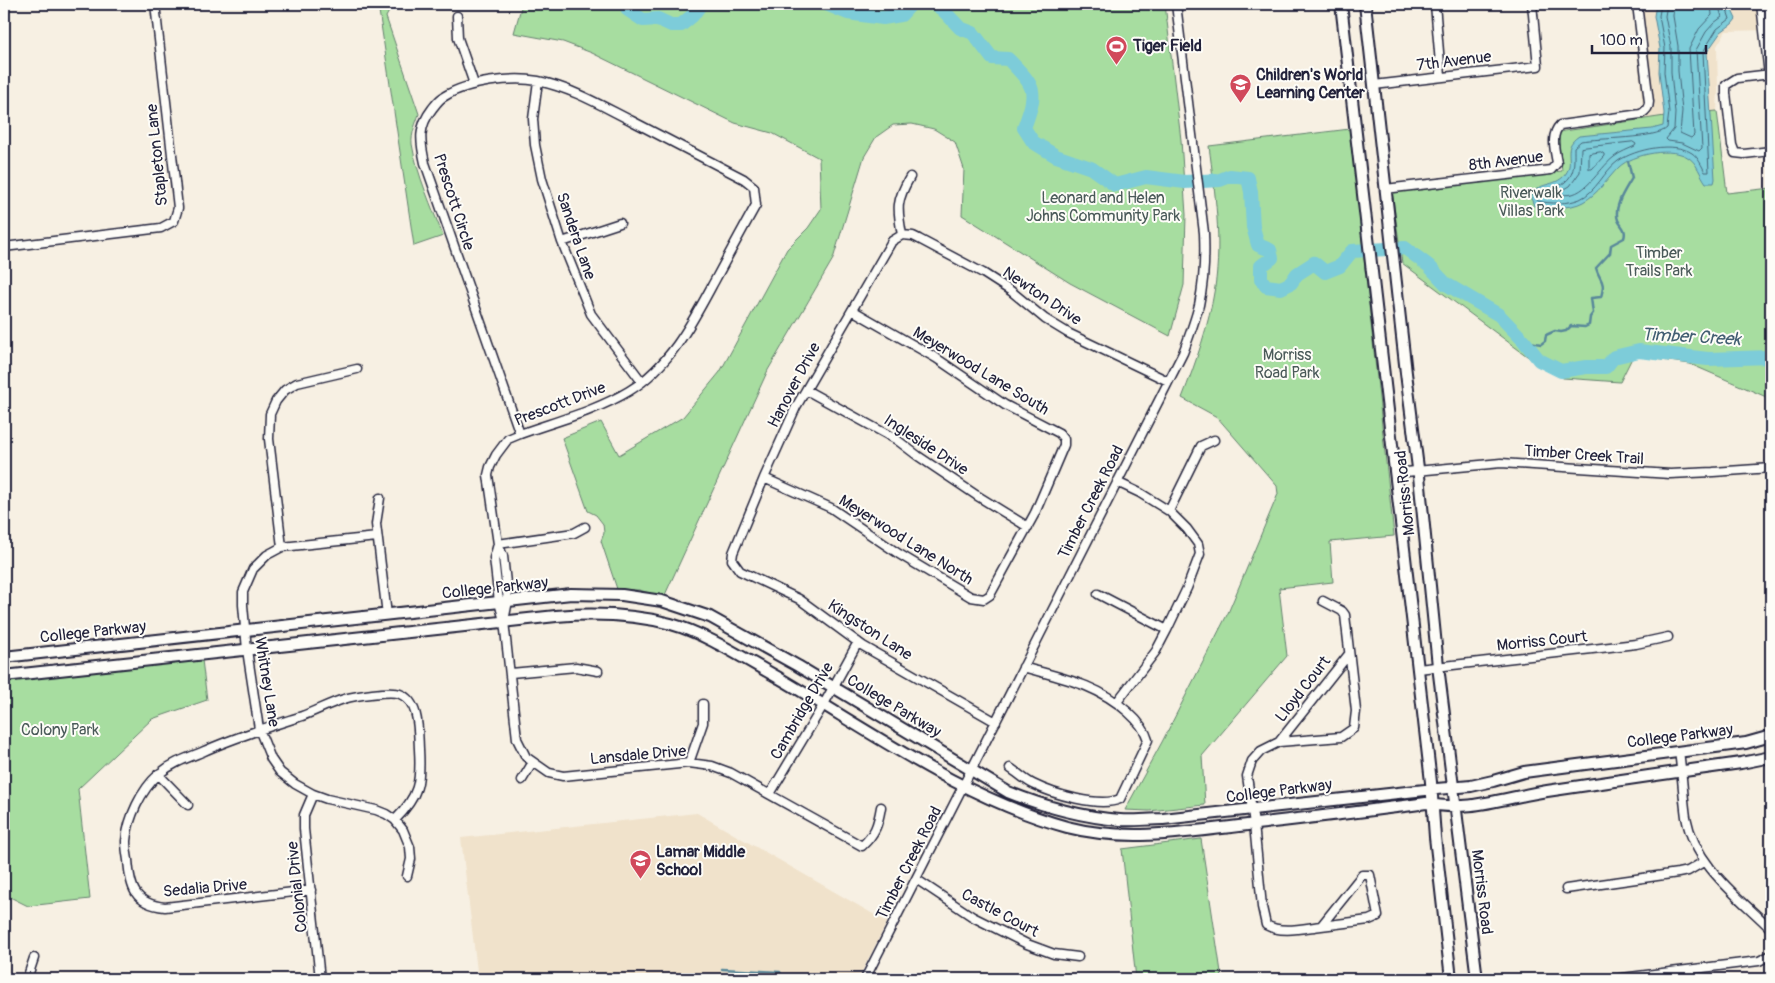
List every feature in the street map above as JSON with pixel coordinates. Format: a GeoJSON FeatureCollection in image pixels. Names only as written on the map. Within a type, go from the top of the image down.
{"type":"FeatureCollection","features":[{"type":"Feature","properties":{"kind":"main road","name":"Morriss Road"},"geometry":{"type":"LineString","coordinates":[[1341,4],[1418,669],[1451,979]]}},
{"type":"Feature","properties":{"kind":"main road","name":"Morriss Road"},"geometry":{"type":"LineString","coordinates":[[1365,4],[1418,470],[1438,666],[1477,979]]}},
{"type":"Feature","properties":{"kind":"main road","name":"College Parkway"},"geometry":{"type":"LineString","coordinates":[[4,657],[571,594],[622,595],[662,601],[710,617],[798,666],[1008,792],[1040,805],[1120,820],[1163,819],[1454,788],[1493,781],[1524,772],[1746,743],[1771,736]]}},
{"type":"Feature","properties":{"kind":"main road","name":"College Parkway"},"geometry":{"type":"LineString","coordinates":[[4,676],[590,613],[632,617],[673,625],[721,645],[964,787],[1020,812],[1070,827],[1109,833],[1162,834],[1426,803],[1445,807],[1473,806],[1544,791],[1682,772],[1771,757]]}},
{"type":"Feature","properties":{"kind":"main road"},"geometry":{"type":"LineString","coordinates":[[112,645],[113,664]]}},
{"type":"Feature","properties":{"kind":"main road"},"geometry":{"type":"LineString","coordinates":[[39,653],[41,672]]}},
{"type":"Feature","properties":{"kind":"street","name":"Stapleton Lane"},"geometry":{"type":"LineString","coordinates":[[4,247],[161,228],[174,221],[178,208],[155,4]]}},
{"type":"Feature","properties":{"kind":"street","name":"Timber Creek Road"},"geometry":{"type":"LineString","coordinates":[[865,979],[964,787],[1182,353],[1200,303],[1204,244],[1176,4]]}},
{"type":"Feature","properties":{"kind":"street"},"geometry":{"type":"LineString","coordinates":[[1434,4],[1441,76]]}},
{"type":"Feature","properties":{"kind":"street","name":"7th Avenue"},"geometry":{"type":"LineString","coordinates":[[1374,85],[1538,66],[1532,4]]}},
{"type":"Feature","properties":{"kind":"street","name":"8th Avenue"},"geometry":{"type":"LineString","coordinates":[[1385,189],[1551,170],[1557,163],[1554,136],[1556,129],[1560,125],[1641,114],[1647,109],[1649,102],[1637,4]]}},
{"type":"Feature","properties":{"kind":"street"},"geometry":{"type":"LineString","coordinates":[[1761,4],[1767,25],[1770,74],[1737,78],[1726,85],[1726,93],[1732,145],[1735,153],[1771,151]]}},
{"type":"Feature","properties":{"kind":"street"},"geometry":{"type":"LineString","coordinates":[[457,16],[458,38],[474,84]]}},
{"type":"Feature","properties":{"kind":"street","name":"Prescott Circle"},"geometry":{"type":"LineString","coordinates":[[520,434],[423,154],[421,129],[426,116],[443,97],[451,92],[474,84],[506,80],[538,81],[582,95],[747,182]]}},
{"type":"Feature","properties":{"kind":"street","name":"Sandera Lane"},"geometry":{"type":"LineString","coordinates":[[538,81],[533,119],[534,145],[542,179],[562,242],[590,314],[642,382]]}},
{"type":"Feature","properties":{"kind":"street"},"geometry":{"type":"LineString","coordinates":[[902,235],[898,216],[899,200],[910,177]]}},
{"type":"Feature","properties":{"kind":"street","name":"Prescott Drive"},"geometry":{"type":"LineString","coordinates":[[504,622],[503,556],[498,544],[489,486],[490,467],[496,455],[508,440],[520,434],[594,409],[628,392],[642,382],[668,356],[689,330],[756,205],[754,187],[747,182]]}},
{"type":"Feature","properties":{"kind":"street"},"geometry":{"type":"LineString","coordinates":[[562,242],[620,223]]}},
{"type":"Feature","properties":{"kind":"street","name":"Hanover Drive"},"geometry":{"type":"LineString","coordinates":[[732,560],[733,553],[764,478],[796,407],[892,241],[902,235]]}},
{"type":"Feature","properties":{"kind":"street","name":"Newton Drive"},"geometry":{"type":"LineString","coordinates":[[902,235],[919,239],[983,273],[1011,291],[1045,319],[1060,328],[1168,381]]}},
{"type":"Feature","properties":{"kind":"street","name":"Meyerwood Lane South"},"geometry":{"type":"LineString","coordinates":[[852,310],[936,358],[1005,405],[1059,433],[1064,438],[1064,445],[1028,527]]}},
{"type":"Feature","properties":{"kind":"street"},"geometry":{"type":"LineString","coordinates":[[282,547],[269,439],[270,414],[276,400],[285,390],[297,383],[357,369]]}},
{"type":"Feature","properties":{"kind":"street","name":"Ingleside Drive"},"geometry":{"type":"LineString","coordinates":[[806,390],[897,440],[976,495],[1028,527]]}},
{"type":"Feature","properties":{"kind":"street"},"geometry":{"type":"LineString","coordinates":[[1169,511],[1201,446],[1214,440]]}},
{"type":"Feature","properties":{"kind":"street","name":"Timber Creek Trail"},"geometry":{"type":"LineString","coordinates":[[1395,473],[1501,463],[1670,474],[1771,468]]}},
{"type":"Feature","properties":{"kind":"street","name":"Meyerwood Lane North"},"geometry":{"type":"LineString","coordinates":[[764,478],[832,508],[899,554],[971,597],[984,600],[990,595],[1028,527]]}},
{"type":"Feature","properties":{"kind":"street"},"geometry":{"type":"LineString","coordinates":[[1117,482],[1140,493],[1169,511],[1187,529],[1198,544],[1200,554],[1187,588],[1156,651],[1117,702]]}},
{"type":"Feature","properties":{"kind":"street"},"geometry":{"type":"LineString","coordinates":[[380,498],[376,524],[387,615]]}},
{"type":"Feature","properties":{"kind":"street"},"geometry":{"type":"LineString","coordinates":[[498,544],[574,533],[585,526]]}},
{"type":"Feature","properties":{"kind":"street","name":"Whitney Lane"},"geometry":{"type":"LineString","coordinates":[[377,537],[282,547],[267,555],[257,565],[246,583],[243,592],[243,605],[247,650],[259,729],[271,759],[280,772],[312,794],[327,800],[376,810],[395,820]]}},
{"type":"Feature","properties":{"kind":"street","name":"Kingston Lane"},"geometry":{"type":"LineString","coordinates":[[732,560],[740,571],[799,599],[858,642],[996,722]]}},
{"type":"Feature","properties":{"kind":"street"},"geometry":{"type":"LineString","coordinates":[[1098,594],[1167,630]]}},
{"type":"Feature","properties":{"kind":"street","name":"Lloyd Court"},"geometry":{"type":"LineString","coordinates":[[1321,926],[1274,930],[1266,925],[1262,907],[1247,776],[1252,761],[1262,751],[1280,742],[1341,737],[1354,728],[1356,711],[1344,613],[1323,601]]}},
{"type":"Feature","properties":{"kind":"street","name":"Lansdale Drive"},"geometry":{"type":"LineString","coordinates":[[504,622],[517,739],[522,753],[550,773],[563,776],[689,763],[712,766],[731,773],[862,846],[875,831],[881,807]]}},
{"type":"Feature","properties":{"kind":"street","name":"Morriss Court"},"geometry":{"type":"LineString","coordinates":[[1418,669],[1636,644],[1668,637]]}},
{"type":"Feature","properties":{"kind":"street","name":"Cambridge Drive"},"geometry":{"type":"LineString","coordinates":[[770,794],[824,704],[858,642]]}},
{"type":"Feature","properties":{"kind":"street","name":"Lloyd Court"},"geometry":{"type":"LineString","coordinates":[[1280,742],[1349,654]]}},
{"type":"Feature","properties":{"kind":"street"},"geometry":{"type":"LineString","coordinates":[[510,673],[576,667],[598,671]]}},
{"type":"Feature","properties":{"kind":"street"},"geometry":{"type":"LineString","coordinates":[[1010,768],[1032,784],[1058,794],[1111,803],[1120,799],[1148,740],[1146,732],[1133,716],[1117,702],[1096,690],[1074,681],[1023,667]]}},
{"type":"Feature","properties":{"kind":"street","name":"Sedalia Drive"},"geometry":{"type":"LineString","coordinates":[[310,890],[165,907],[147,903],[133,891],[130,881],[126,842],[128,828],[139,800],[158,774],[175,762],[346,698],[391,692],[401,694],[415,710],[418,726],[420,773],[414,796],[409,806],[395,820]]}},
{"type":"Feature","properties":{"kind":"street"},"geometry":{"type":"LineString","coordinates":[[689,763],[703,723],[703,704]]}},
{"type":"Feature","properties":{"kind":"street"},"geometry":{"type":"LineString","coordinates":[[1679,751],[1686,818],[1694,843],[1714,874],[1771,929]]}},
{"type":"Feature","properties":{"kind":"street"},"geometry":{"type":"LineString","coordinates":[[522,780],[533,762]]}},
{"type":"Feature","properties":{"kind":"street"},"geometry":{"type":"LineString","coordinates":[[158,774],[188,805]]}},
{"type":"Feature","properties":{"kind":"street","name":"Colonial Drive"},"geometry":{"type":"LineString","coordinates":[[312,794],[304,815],[304,829],[320,979]]}},
{"type":"Feature","properties":{"kind":"street"},"geometry":{"type":"LineString","coordinates":[[395,820],[410,848],[411,859],[407,876]]}},
{"type":"Feature","properties":{"kind":"street"},"geometry":{"type":"LineString","coordinates":[[1566,889],[1678,874],[1688,871],[1705,861]]}},
{"type":"Feature","properties":{"kind":"street"},"geometry":{"type":"LineString","coordinates":[[1370,874],[1378,916],[1369,920],[1321,926],[1362,875],[1370,874]]}},
{"type":"Feature","properties":{"kind":"street","name":"Castle Court"},"geometry":{"type":"LineString","coordinates":[[916,880],[973,917],[1027,944],[1054,954],[1078,956]]}},
{"type":"Feature","properties":{"kind":"street"},"geometry":{"type":"LineString","coordinates":[[1614,979],[1759,961],[1771,955]]}},
{"type":"Feature","properties":{"kind":"street"},"geometry":{"type":"LineString","coordinates":[[27,979],[34,958]]}},
{"type":"Feature","properties":{"kind":"shaded area"},"geometry":{"type":"Polygon","coordinates":[[[1632,4],[1771,4],[1771,30],[1726,31],[1717,46],[1717,111],[1644,119],[1632,4]]]}},
{"type":"Feature","properties":{"kind":"shaded area","name":"Lamar Middle School"},"geometry":{"type":"Polygon","coordinates":[[[697,813],[887,922],[858,979],[478,979],[461,838],[697,813]]]}},
{"type":"Feature","properties":{"kind":"green space"},"geometry":{"type":"Polygon","coordinates":[[[378,4],[393,4],[386,17],[419,114],[412,136],[414,156],[425,191],[443,236],[414,246],[378,4]]]}},
{"type":"Feature","properties":{"kind":"green space","name":"Leonard and Helen Johns Community Park"},"geometry":{"type":"Polygon","coordinates":[[[522,4],[1165,4],[1181,140],[1186,215],[1184,285],[1170,336],[1070,283],[962,215],[964,169],[955,142],[934,129],[912,124],[893,125],[876,137],[864,157],[833,259],[768,370],[664,597],[639,590],[617,589],[601,541],[604,533],[603,524],[596,515],[588,511],[562,438],[601,422],[619,455],[683,417],[720,372],[787,249],[808,228],[821,209],[819,158],[772,133],[735,123],[592,53],[563,42],[514,33],[522,4]]]}},
{"type":"Feature","properties":{"kind":"green space","name":"Timber Trails Park"},"geometry":{"type":"Polygon","coordinates":[[[1717,111],[1727,193],[1771,188],[1771,399],[1690,364],[1633,356],[1620,382],[1563,378],[1535,362],[1402,263],[1392,192],[1562,171],[1558,132],[1665,116],[1717,111]]]}},
{"type":"Feature","properties":{"kind":"green space","name":"Morriss Road Park"},"geometry":{"type":"Polygon","coordinates":[[[1350,129],[1394,536],[1330,542],[1333,582],[1279,588],[1287,656],[1202,756],[1205,805],[1149,811],[1125,810],[1228,613],[1278,494],[1277,486],[1217,417],[1182,398],[1206,329],[1217,269],[1217,217],[1209,146],[1350,129]]]}},
{"type":"Feature","properties":{"kind":"green space","name":"Colony Park"},"geometry":{"type":"Polygon","coordinates":[[[202,660],[207,700],[152,719],[78,789],[90,899],[28,906],[4,894],[4,680],[202,660]]]}},
{"type":"Feature","properties":{"kind":"green space"},"geometry":{"type":"Polygon","coordinates":[[[1201,839],[1222,979],[1136,979],[1122,849],[1201,839]]]}},
{"type":"Feature","properties":{"kind":"water"},"geometry":{"type":"Polygon","coordinates":[[[1656,4],[1729,4],[1736,19],[1721,32],[1707,52],[1714,183],[1706,183],[1694,163],[1682,154],[1653,153],[1625,162],[1593,195],[1583,202],[1572,206],[1534,206],[1531,198],[1537,189],[1554,183],[1563,177],[1567,171],[1570,146],[1579,136],[1652,129],[1663,126],[1664,113],[1659,72],[1660,48],[1654,16],[1656,4]]]}},
{"type":"Feature","properties":{"kind":"waterway","name":"Timber Creek"},"geometry":{"type":"LineString","coordinates":[[628,4],[628,10],[643,20],[658,19],[671,25],[681,25],[692,16],[701,4]]}},
{"type":"Feature","properties":{"kind":"waterway","name":"Timber Creek"},"geometry":{"type":"LineString","coordinates":[[826,4],[848,13],[883,18],[901,15],[911,4]]}},
{"type":"Feature","properties":{"kind":"waterway"},"geometry":{"type":"LineString","coordinates":[[848,13],[854,4]]}},
{"type":"Feature","properties":{"kind":"waterway","name":"Timber Creek"},"geometry":{"type":"LineString","coordinates":[[934,4],[942,9],[960,28],[973,33],[992,58],[1008,59],[1029,83],[1032,97],[1024,128],[1033,142],[1056,156],[1091,168],[1115,185],[1146,177],[1185,182],[1220,180],[1230,176],[1248,178],[1251,192],[1253,227],[1258,245],[1270,250],[1272,258],[1261,266],[1261,279],[1266,286],[1281,288],[1291,283],[1297,274],[1314,263],[1325,272],[1340,266],[1352,251],[1405,248],[1429,266],[1446,284],[1499,315],[1539,360],[1561,371],[1586,367],[1606,367],[1614,357],[1639,351],[1708,359],[1771,357]]}},
{"type":"Feature","properties":{"kind":"waterway"},"geometry":{"type":"LineString","coordinates":[[1524,341],[1541,344],[1545,341],[1546,335],[1555,331],[1566,331],[1571,326],[1585,327],[1589,325],[1590,317],[1593,313],[1591,298],[1601,297],[1603,284],[1596,268],[1610,253],[1611,245],[1624,238],[1625,235],[1618,220],[1617,209],[1632,178],[1628,161]]}},
{"type":"Feature","properties":{"kind":"waterway"},"geometry":{"type":"LineString","coordinates":[[722,969],[780,972],[781,974]]}},
{"type":"Feature","properties":{"kind":"place","name":"Tiger Field"},"geometry":{"type":"Point","coordinates":[1117,65]}},
{"type":"Feature","properties":{"kind":"place","name":"Children's World Learning Center"},"geometry":{"type":"Point","coordinates":[1240,103]}},
{"type":"Feature","properties":{"kind":"place","name":"Lamar Middle School"},"geometry":{"type":"Point","coordinates":[640,880]}},
{"type":"Feature","properties":{"kind":"park label","name":"Riverwalk Villas Park"},"geometry":{"type":"Point","coordinates":[1531,202]}}]}
